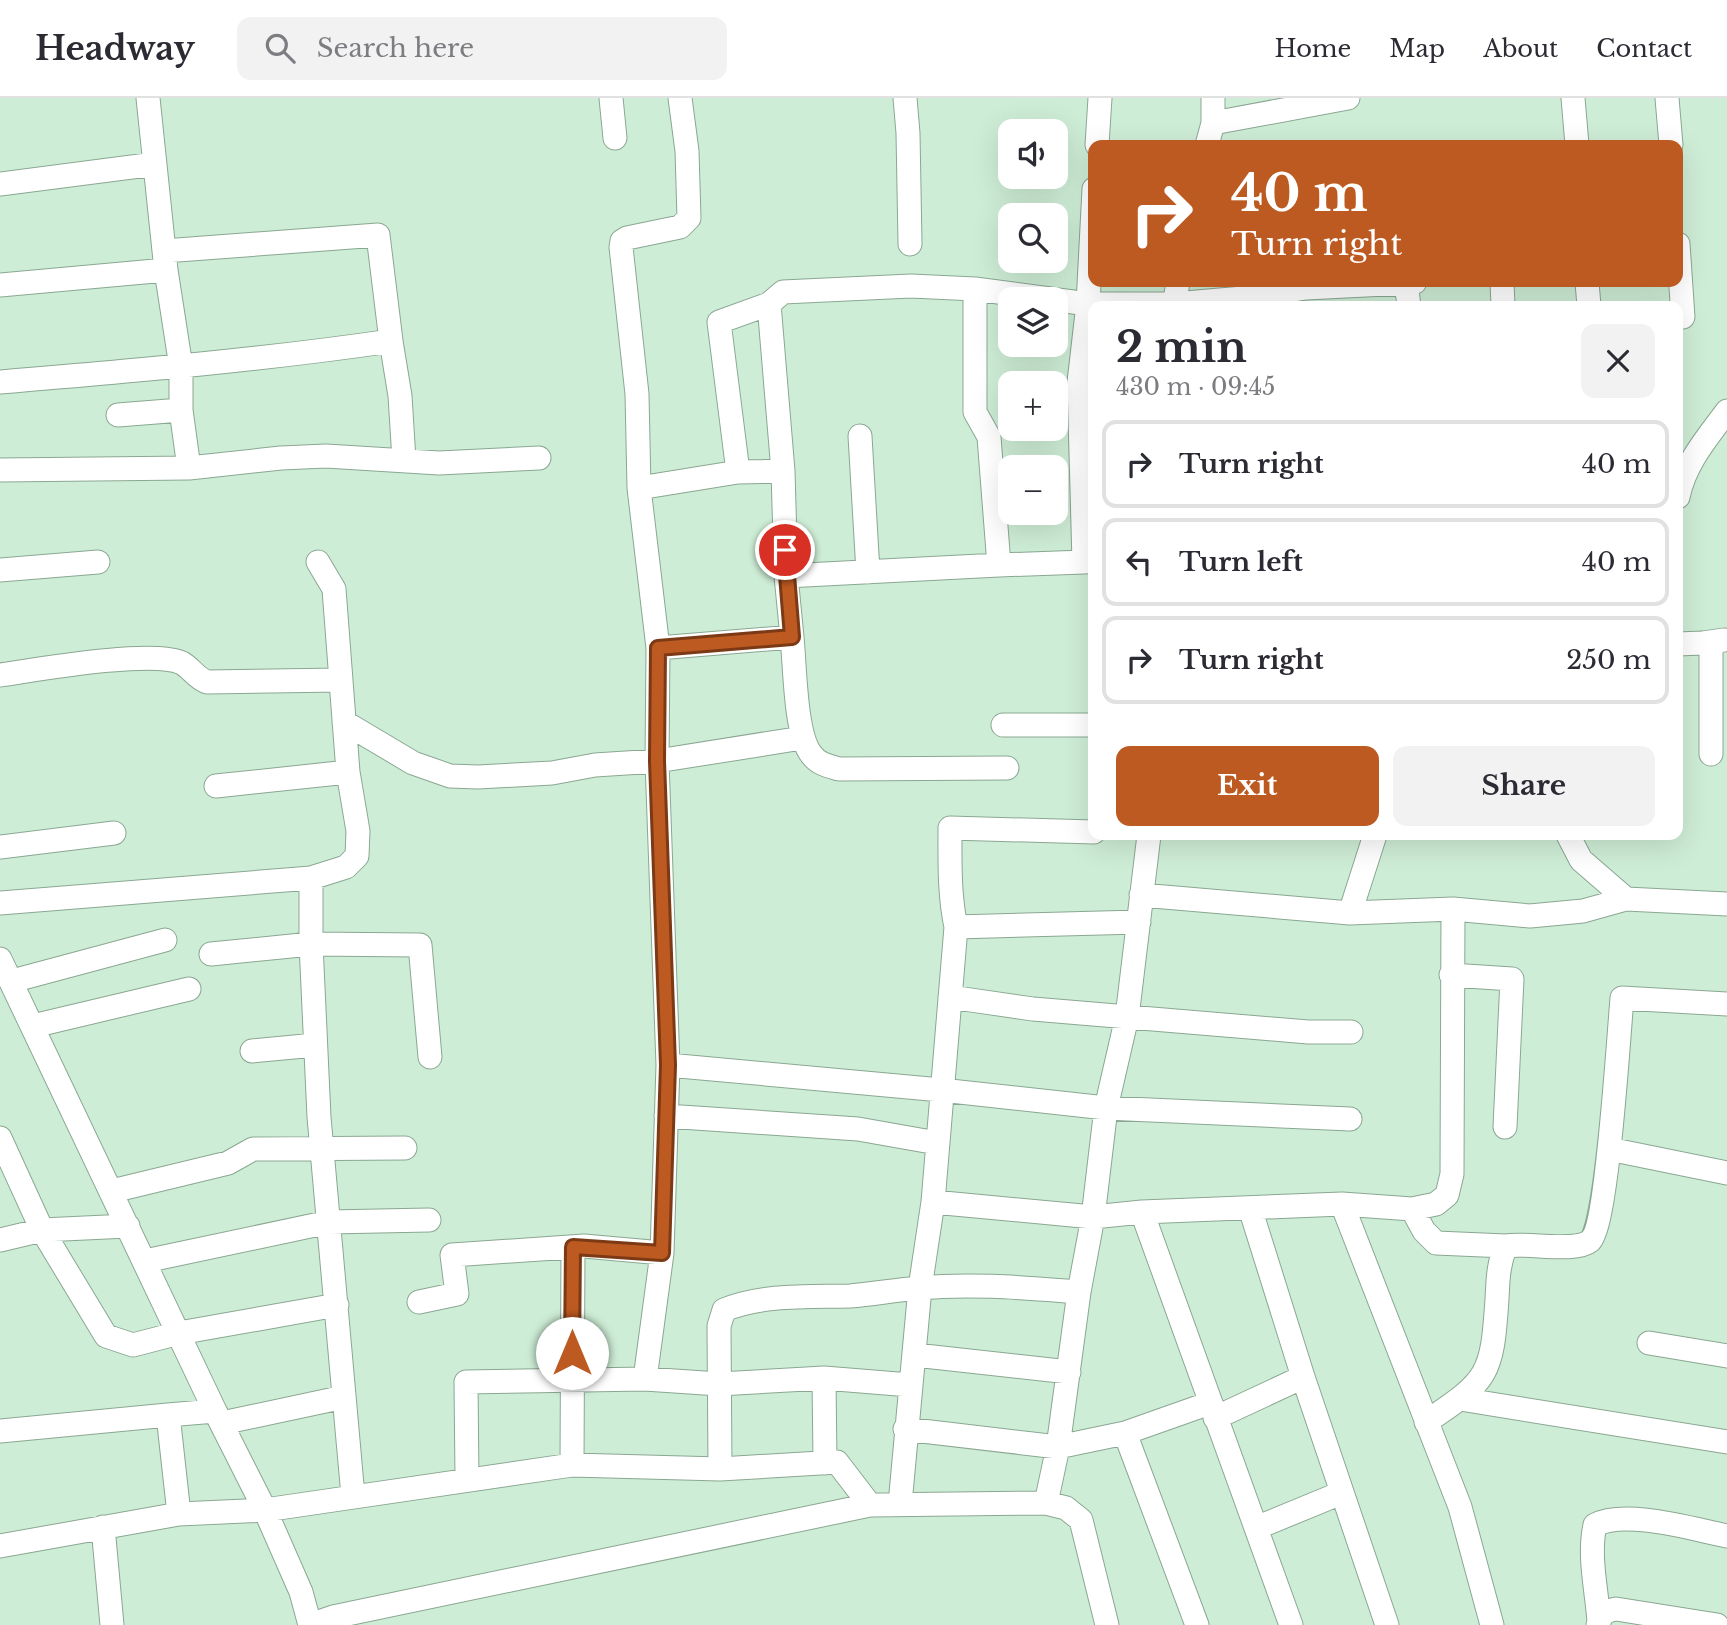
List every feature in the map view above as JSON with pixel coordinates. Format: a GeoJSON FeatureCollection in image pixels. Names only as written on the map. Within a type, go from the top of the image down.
{"type":"FeatureCollection","features":[{"type":"Feature","properties":{"kind":"street"},"geometry":{"type":"LineString","coordinates":[[148,98],[165,261],[181,367],[181,410],[189,468]]}},
{"type":"Feature","properties":{"kind":"street"},"geometry":{"type":"LineString","coordinates":[[611,98],[615,138]]}},
{"type":"Feature","properties":{"kind":"street"},"geometry":{"type":"LineString","coordinates":[[645,1379],[662,1253],[668,1065],[657,761],[658,648],[639,488],[637,394],[621,247],[626,237],[680,227],[689,218],[687,151],[680,98]]}},
{"type":"Feature","properties":{"kind":"street"},"geometry":{"type":"LineString","coordinates":[[905,98],[910,244]]}},
{"type":"Feature","properties":{"kind":"street"},"geometry":{"type":"LineString","coordinates":[[1097,140],[1100,98]]}},
{"type":"Feature","properties":{"kind":"street"},"geometry":{"type":"LineString","coordinates":[[1213,98],[1210,134],[1348,98]]}},
{"type":"Feature","properties":{"kind":"street"},"geometry":{"type":"LineString","coordinates":[[1573,98],[1577,140]]}},
{"type":"Feature","properties":{"kind":"street"},"geometry":{"type":"LineString","coordinates":[[1667,98],[1671,140]]}},
{"type":"Feature","properties":{"kind":"street"},"geometry":{"type":"LineString","coordinates":[[0,184],[155,164]]}},
{"type":"Feature","properties":{"kind":"street"},"geometry":{"type":"LineString","coordinates":[[0,285],[165,261],[378,235],[400,396],[404,460]]}},
{"type":"Feature","properties":{"kind":"street"},"geometry":{"type":"LineString","coordinates":[[738,472],[719,322],[769,304],[783,292],[911,286],[975,289],[1088,303],[1079,382],[1088,543]]}},
{"type":"Feature","properties":{"kind":"street"},"geometry":{"type":"LineString","coordinates":[[1253,301],[1308,297],[1376,287]]}},
{"type":"Feature","properties":{"kind":"street"},"geometry":{"type":"LineString","coordinates":[[975,289],[975,412],[989,437],[999,565]]}},
{"type":"Feature","properties":{"kind":"street"},"geometry":{"type":"LineString","coordinates":[[1117,301],[1175,297],[1196,301]]}},
{"type":"Feature","properties":{"kind":"street"},"geometry":{"type":"LineString","coordinates":[[769,304],[783,471],[786,576],[802,738],[810,754],[820,763],[839,769],[1007,768]]}},
{"type":"Feature","properties":{"kind":"street"},"geometry":{"type":"LineString","coordinates":[[0,382],[290,356],[391,341]]}},
{"type":"Feature","properties":{"kind":"street"},"geometry":{"type":"LineString","coordinates":[[118,415],[181,410]]}},
{"type":"Feature","properties":{"kind":"street"},"geometry":{"type":"LineString","coordinates":[[1683,480],[1693,457],[1727,411]]}},
{"type":"Feature","properties":{"kind":"street"},"geometry":{"type":"LineString","coordinates":[[860,436],[868,572]]}},
{"type":"Feature","properties":{"kind":"street"},"geometry":{"type":"LineString","coordinates":[[0,470],[189,468],[326,456],[439,463],[539,458]]}},
{"type":"Feature","properties":{"kind":"street"},"geometry":{"type":"LineString","coordinates":[[639,488],[738,472],[783,471]]}},
{"type":"Feature","properties":{"kind":"street"},"geometry":{"type":"LineString","coordinates":[[786,576],[1088,561]]}},
{"type":"Feature","properties":{"kind":"street"},"geometry":{"type":"LineString","coordinates":[[0,570],[97,562]]}},
{"type":"Feature","properties":{"kind":"street"},"geometry":{"type":"LineString","coordinates":[[0,903],[311,878],[346,867],[357,856],[358,831],[348,772],[334,589],[318,562]]}},
{"type":"Feature","properties":{"kind":"street"},"geometry":{"type":"LineString","coordinates":[[658,648],[792,637]]}},
{"type":"Feature","properties":{"kind":"street"},"geometry":{"type":"LineString","coordinates":[[1683,644],[1719,641],[1711,754]]}},
{"type":"Feature","properties":{"kind":"street"},"geometry":{"type":"LineString","coordinates":[[0,676],[63,665],[153,659],[183,664],[198,679],[207,682],[340,680]]}},
{"type":"Feature","properties":{"kind":"street"},"geometry":{"type":"LineString","coordinates":[[344,722],[413,763],[450,776],[478,777],[552,773],[595,765],[657,761],[802,738]]}},
{"type":"Feature","properties":{"kind":"street"},"geometry":{"type":"LineString","coordinates":[[1003,725],[1088,725]]}},
{"type":"Feature","properties":{"kind":"street"},"geometry":{"type":"LineString","coordinates":[[216,786],[348,772]]}},
{"type":"Feature","properties":{"kind":"street"},"geometry":{"type":"LineString","coordinates":[[900,1504],[909,1385],[933,1202],[956,927],[949,880],[950,828],[1088,832]]}},
{"type":"Feature","properties":{"kind":"street"},"geometry":{"type":"LineString","coordinates":[[0,847],[114,833]]}},
{"type":"Feature","properties":{"kind":"street"},"geometry":{"type":"LineString","coordinates":[[1046,1503],[1058,1447],[1079,1292],[1093,1217],[1106,1108],[1127,1017],[1148,840]]}},
{"type":"Feature","properties":{"kind":"street"},"geometry":{"type":"LineString","coordinates":[[1350,913],[1372,840]]}},
{"type":"Feature","properties":{"kind":"street"},"geometry":{"type":"LineString","coordinates":[[1570,840],[1581,860],[1626,899]]}},
{"type":"Feature","properties":{"kind":"street"},"geometry":{"type":"LineString","coordinates":[[311,878],[311,944],[322,1149],[353,1496]]}},
{"type":"Feature","properties":{"kind":"street"},"geometry":{"type":"LineString","coordinates":[[1141,895],[1350,913],[1453,909],[1530,916],[1583,911],[1626,899],[1727,904]]}},
{"type":"Feature","properties":{"kind":"street"},"geometry":{"type":"LineString","coordinates":[[933,1202],[1093,1217],[1142,1212],[1342,1204],[1412,1209],[1436,1204],[1447,1195],[1452,1174],[1453,909]]}},
{"type":"Feature","properties":{"kind":"street"},"geometry":{"type":"LineString","coordinates":[[956,927],[1139,922]]}},
{"type":"Feature","properties":{"kind":"street"},"geometry":{"type":"LineString","coordinates":[[12,981],[165,940]]}},
{"type":"Feature","properties":{"kind":"street"},"geometry":{"type":"LineString","coordinates":[[211,954],[311,944],[420,945],[430,1057]]}},
{"type":"Feature","properties":{"kind":"street"},"geometry":{"type":"LineString","coordinates":[[0,959],[265,1510],[301,1592],[310,1625],[333,1617],[870,1505],[1046,1503],[1066,1508],[1080,1520],[1107,1625]]}},
{"type":"Feature","properties":{"kind":"street"},"geometry":{"type":"LineString","coordinates":[[1451,975],[1512,979],[1506,1127]]}},
{"type":"Feature","properties":{"kind":"street"},"geometry":{"type":"LineString","coordinates":[[33,1027],[189,989]]}},
{"type":"Feature","properties":{"kind":"street"},"geometry":{"type":"LineString","coordinates":[[950,997],[1033,1009],[1308,1032],[1351,1032]]}},
{"type":"Feature","properties":{"kind":"street"},"geometry":{"type":"LineString","coordinates":[[1412,1209],[1424,1231],[1436,1243],[1579,1246],[1591,1241],[1598,1228],[1609,1149],[1622,998],[1727,1004]]}},
{"type":"Feature","properties":{"kind":"street"},"geometry":{"type":"LineString","coordinates":[[252,1051],[316,1045]]}},
{"type":"Feature","properties":{"kind":"street"},"geometry":{"type":"LineString","coordinates":[[668,1065],[1106,1108],[1350,1119]]}},
{"type":"Feature","properties":{"kind":"street"},"geometry":{"type":"LineString","coordinates":[[666,1116],[858,1129],[937,1143]]}},
{"type":"Feature","properties":{"kind":"street"},"geometry":{"type":"LineString","coordinates":[[0,1138],[42,1230],[106,1336],[133,1345],[179,1333],[337,1305]]}},
{"type":"Feature","properties":{"kind":"street"},"geometry":{"type":"LineString","coordinates":[[111,1191],[228,1163],[253,1150],[405,1147]]}},
{"type":"Feature","properties":{"kind":"street"},"geometry":{"type":"LineString","coordinates":[[1609,1149],[1727,1172]]}},
{"type":"Feature","properties":{"kind":"street"},"geometry":{"type":"LineString","coordinates":[[1342,1204],[1460,1507],[1492,1625]]}},
{"type":"Feature","properties":{"kind":"street"},"geometry":{"type":"LineString","coordinates":[[1250,1208],[1341,1493],[1387,1625]]}},
{"type":"Feature","properties":{"kind":"street"},"geometry":{"type":"LineString","coordinates":[[1142,1212],[1292,1625]]}},
{"type":"Feature","properties":{"kind":"street"},"geometry":{"type":"LineString","coordinates":[[145,1261],[329,1222],[429,1220]]}},
{"type":"Feature","properties":{"kind":"street"},"geometry":{"type":"LineString","coordinates":[[0,1240],[42,1230],[128,1226]]}},
{"type":"Feature","properties":{"kind":"street"},"geometry":{"type":"LineString","coordinates":[[1426,1422],[1476,1386],[1487,1369],[1494,1342],[1499,1262],[1506,1246]]}},
{"type":"Feature","properties":{"kind":"street"},"geometry":{"type":"LineString","coordinates":[[419,1302],[457,1294],[452,1255],[573,1247],[662,1253]]}},
{"type":"Feature","properties":{"kind":"street"},"geometry":{"type":"LineString","coordinates":[[572,1465],[573,1247]]}},
{"type":"Feature","properties":{"kind":"street"},"geometry":{"type":"LineString","coordinates":[[720,1469],[719,1326],[724,1310],[739,1304],[762,1301],[853,1296],[920,1288],[1023,1287],[1079,1292]]}},
{"type":"Feature","properties":{"kind":"street"},"geometry":{"type":"LineString","coordinates":[[1649,1343],[1727,1356]]}},
{"type":"Feature","properties":{"kind":"street"},"geometry":{"type":"LineString","coordinates":[[915,1355],[1069,1372]]}},
{"type":"Feature","properties":{"kind":"street"},"geometry":{"type":"LineString","coordinates":[[905,1429],[1058,1447],[1212,1410],[1303,1377]]}},
{"type":"Feature","properties":{"kind":"street"},"geometry":{"type":"LineString","coordinates":[[467,1479],[466,1382],[645,1379],[719,1384],[824,1378],[909,1385]]}},
{"type":"Feature","properties":{"kind":"street"},"geometry":{"type":"LineString","coordinates":[[824,1378],[825,1463]]}},
{"type":"Feature","properties":{"kind":"street"},"geometry":{"type":"LineString","coordinates":[[0,1431],[168,1415],[219,1417],[344,1397]]}},
{"type":"Feature","properties":{"kind":"street"},"geometry":{"type":"LineString","coordinates":[[1460,1399],[1727,1442]]}},
{"type":"Feature","properties":{"kind":"street"},"geometry":{"type":"LineString","coordinates":[[168,1415],[179,1514]]}},
{"type":"Feature","properties":{"kind":"street"},"geometry":{"type":"LineString","coordinates":[[1125,1433],[1197,1625]]}},
{"type":"Feature","properties":{"kind":"street"},"geometry":{"type":"LineString","coordinates":[[0,1546],[179,1514],[265,1510],[572,1465],[720,1469],[837,1462],[870,1505]]}},
{"type":"Feature","properties":{"kind":"street"},"geometry":{"type":"LineString","coordinates":[[1256,1528],[1341,1493]]}},
{"type":"Feature","properties":{"kind":"street"},"geometry":{"type":"LineString","coordinates":[[1598,1623],[1592,1537],[1595,1525],[1607,1519],[1632,1519],[1727,1536]]}},
{"type":"Feature","properties":{"kind":"street"},"geometry":{"type":"LineString","coordinates":[[103,1527],[112,1625]]}},
{"type":"Feature","properties":{"kind":"street"},"geometry":{"type":"LineString","coordinates":[[1598,1623],[1607,1611],[1616,1609],[1717,1625]]}},
{"type":"Feature","properties":{"kind":"route"},"geometry":{"type":"LineString","coordinates":[[572,1353],[573,1247],[662,1253],[668,1065],[657,761],[658,648],[792,637],[785,550]]}}]}
